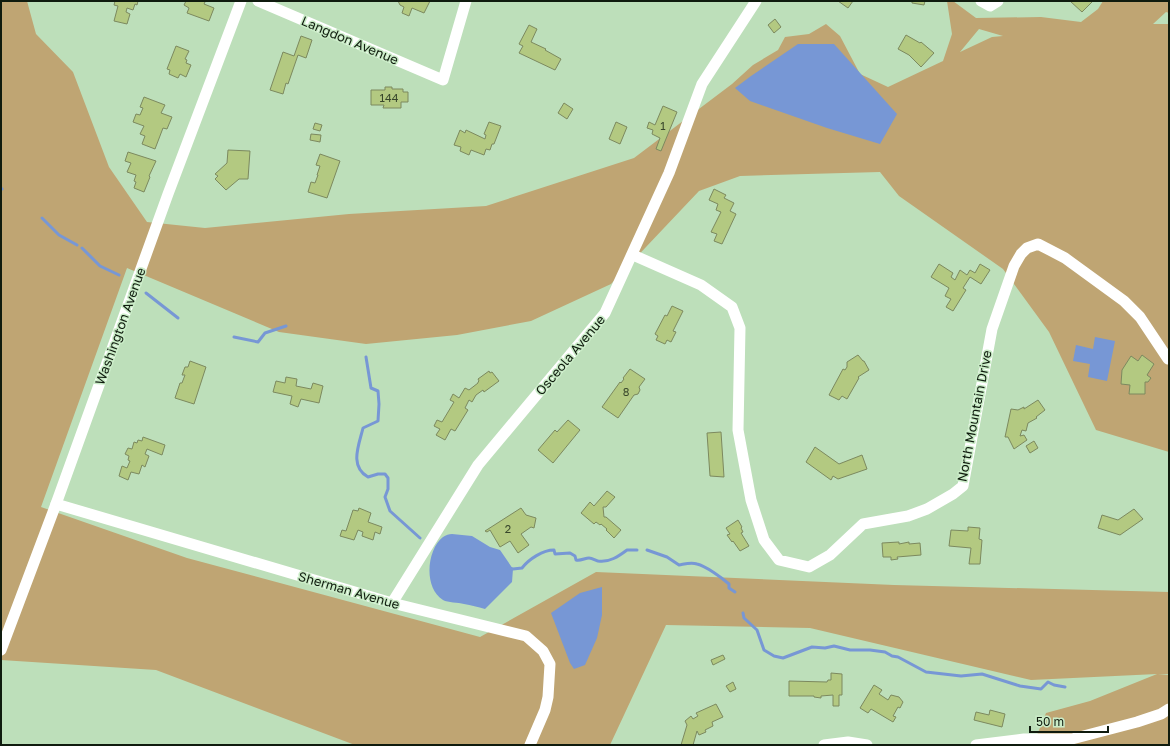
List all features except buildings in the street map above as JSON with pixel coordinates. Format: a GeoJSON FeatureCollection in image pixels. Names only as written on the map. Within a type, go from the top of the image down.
{"type":"FeatureCollection","features":[{"type":"Feature","properties":{"kind":"street","name":"Washington Avenue"},"geometry":{"type":"LineString","coordinates":[[1,650],[56,504],[166,200],[241,1]]}},
{"type":"Feature","properties":{"kind":"street","name":"Langdon Avenue"},"geometry":{"type":"LineString","coordinates":[[258,1],[443,80],[466,1]]}},
{"type":"Feature","properties":{"kind":"street","name":"Osceola Avenue"},"geometry":{"type":"LineString","coordinates":[[392,603],[478,465],[605,313],[633,255],[669,173],[702,84],[756,1]]}},
{"type":"Feature","properties":{"kind":"street"},"geometry":{"type":"LineString","coordinates":[[981,1],[990,6],[998,1]]}},
{"type":"Feature","properties":{"kind":"street","name":"North Mountain Drive"},"geometry":{"type":"LineString","coordinates":[[633,255],[701,285],[732,307],[740,328],[738,430],[751,500],[764,540],[779,560],[809,567],[830,555],[863,524],[908,516],[921,512],[953,494],[963,486],[992,329],[1014,266],[1020,254],[1027,248],[1038,244],[1045,246],[1065,258],[1124,301],[1140,317],[1168,359]]}},
{"type":"Feature","properties":{"kind":"street","name":"Sherman Avenue"},"geometry":{"type":"LineString","coordinates":[[56,504],[392,603],[526,636],[543,652],[550,664],[548,697],[545,710],[530,745]]}},
{"type":"Feature","properties":{"kind":"street"},"geometry":{"type":"LineString","coordinates":[[976,745],[1024,739],[1072,739],[1137,722],[1161,714],[1169,709]]}},
{"type":"Feature","properties":{"kind":"street"},"geometry":{"type":"LineString","coordinates":[[824,745],[856,743],[867,745]]}},
{"type":"Feature","properties":{"kind":"shaded area"},"geometry":{"type":"Polygon","coordinates":[[[1,1],[27,1],[36,34],[73,72],[109,167],[147,222],[205,228],[349,214],[486,206],[634,158],[732,84],[753,65],[778,50],[785,37],[809,34],[826,24],[840,36],[860,74],[888,87],[943,61],[952,34],[947,1],[953,1],[976,18],[1041,17],[1081,22],[1098,9],[1103,1],[1169,1],[1169,13],[1166,12],[1153,24],[1169,24],[1169,452],[1096,430],[1049,332],[1003,269],[899,196],[880,172],[740,176],[699,191],[611,284],[531,321],[457,335],[366,344],[279,332],[127,268],[41,507],[187,558],[480,637],[596,572],[894,585],[1169,592],[1169,674],[1158,674],[1169,675],[1169,745],[1033,745],[1046,713],[1090,701],[1157,674],[1031,680],[810,628],[666,625],[610,745],[355,745],[156,670],[1,660],[1,1]],[[979,29],[960,52],[992,37],[1003,36],[979,29]]]}},
{"type":"Feature","properties":{"kind":"water"},"geometry":{"type":"Polygon","coordinates":[[[798,44],[834,44],[897,114],[880,144],[827,128],[750,101],[735,88],[798,44]]]}},
{"type":"Feature","properties":{"kind":"water"},"geometry":{"type":"Polygon","coordinates":[[[1095,337],[1115,341],[1107,381],[1088,377],[1090,364],[1073,361],[1076,345],[1093,349],[1095,337]]]}},
{"type":"Feature","properties":{"kind":"water"},"geometry":{"type":"Polygon","coordinates":[[[452,534],[472,536],[490,547],[500,550],[513,569],[512,582],[485,609],[445,601],[432,587],[430,568],[433,550],[443,537],[452,534]]]}},
{"type":"Feature","properties":{"kind":"water"},"geometry":{"type":"Polygon","coordinates":[[[602,587],[602,615],[597,638],[585,665],[574,669],[570,663],[551,613],[580,593],[602,587]]]}},
{"type":"Feature","properties":{"kind":"waterway"},"geometry":{"type":"LineString","coordinates":[[42,218],[59,235],[77,245]]}},
{"type":"Feature","properties":{"kind":"waterway"},"geometry":{"type":"LineString","coordinates":[[82,248],[100,266],[119,275]]}},
{"type":"Feature","properties":{"kind":"waterway"},"geometry":{"type":"LineString","coordinates":[[146,293],[178,318]]}},
{"type":"Feature","properties":{"kind":"waterway"},"geometry":{"type":"LineString","coordinates":[[234,337],[258,342],[265,333],[286,326]]}},
{"type":"Feature","properties":{"kind":"waterway"},"geometry":{"type":"LineString","coordinates":[[366,357],[371,388],[378,391],[378,421],[363,428],[358,448],[357,461],[362,472],[368,477],[378,474],[385,474],[388,478],[388,489],[385,497],[390,511],[420,538]]}},
{"type":"Feature","properties":{"kind":"waterway"},"geometry":{"type":"LineString","coordinates":[[509,568],[522,568],[528,561],[550,550],[554,550],[555,554],[570,553],[575,556],[576,560],[589,558],[598,561],[606,561],[614,558],[627,550],[637,550]]}},
{"type":"Feature","properties":{"kind":"waterway"},"geometry":{"type":"LineString","coordinates":[[647,550],[667,557],[679,565],[692,563],[705,567],[729,584],[729,588],[735,592]]}},
{"type":"Feature","properties":{"kind":"waterway"},"geometry":{"type":"LineString","coordinates":[[743,613],[744,618],[757,630],[764,650],[774,656],[783,658],[812,647],[825,648],[834,646],[850,650],[885,652],[892,656],[898,657],[926,672],[961,676],[982,674],[1020,686],[1041,689],[1048,682],[1065,687]]}}]}
